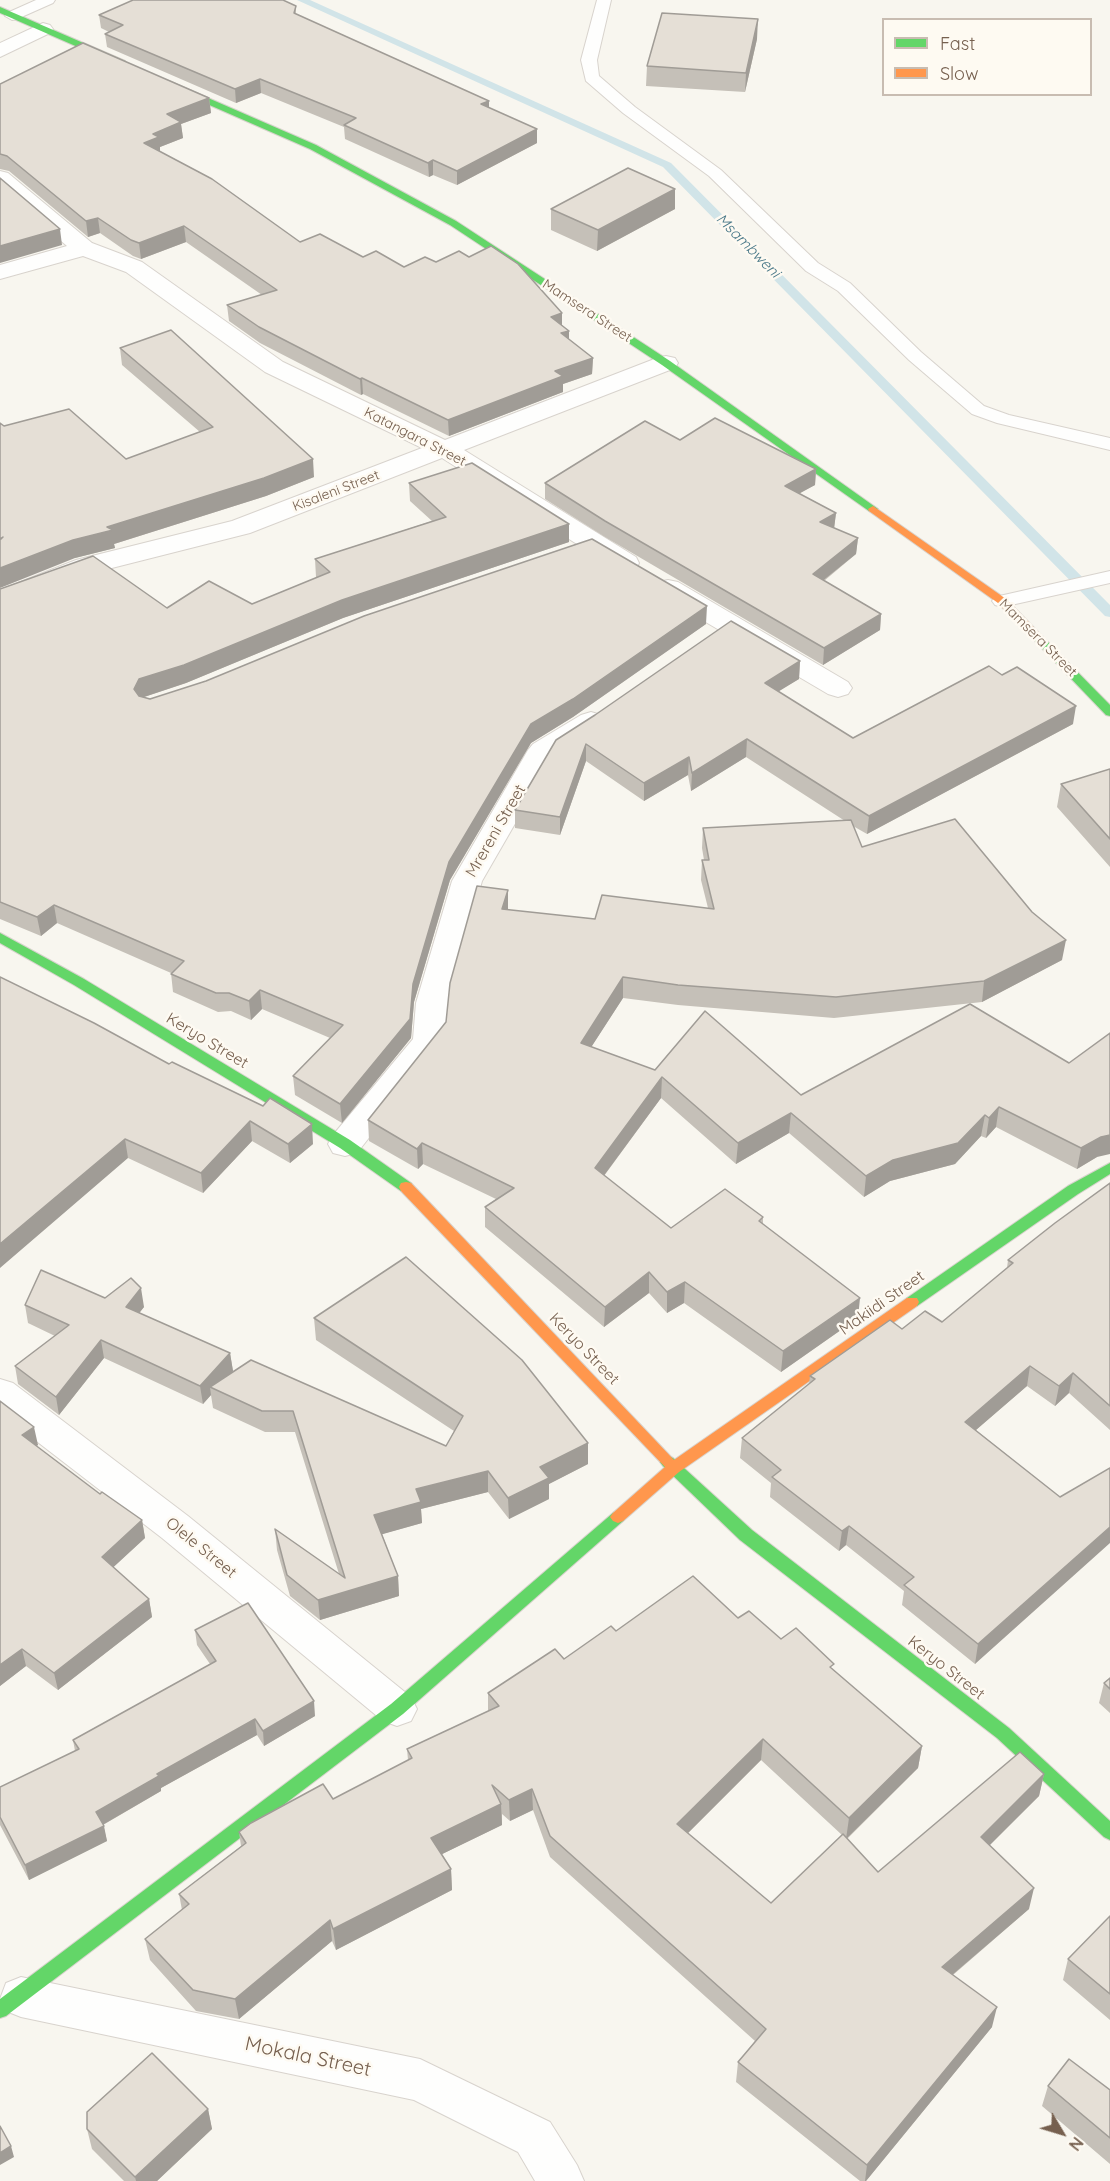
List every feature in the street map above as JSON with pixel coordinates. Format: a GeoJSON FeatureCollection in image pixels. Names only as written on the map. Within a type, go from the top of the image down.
{"type":"FeatureCollection","features":[{"type":"Feature","properties":{"kind":"street","name":"Mamsera Street"},"geometry":{"type":"LineString","coordinates":[[6,13],[313,147],[453,224],[666,363],[1002,601],[1110,712]]}},
{"type":"Feature","properties":{"kind":"street"},"geometry":{"type":"LineString","coordinates":[[0,51],[43,29]]}},
{"type":"Feature","properties":{"kind":"street","name":"Katangara Street"},"geometry":{"type":"LineString","coordinates":[[0,178],[84,248],[134,267],[274,367],[446,450],[595,545],[838,688]]}},
{"type":"Feature","properties":{"kind":"street"},"geometry":{"type":"LineString","coordinates":[[0,272],[84,248]]}},
{"type":"Feature","properties":{"kind":"street","name":"Kisaleni Street"},"geometry":{"type":"LineString","coordinates":[[0,599],[86,566],[241,528],[666,363]]}},
{"type":"Feature","properties":{"kind":"street"},"geometry":{"type":"LineString","coordinates":[[561,556],[595,545]]}},
{"type":"Feature","properties":{"kind":"street"},"geometry":{"type":"LineString","coordinates":[[700,644],[730,623]]}},
{"type":"Feature","properties":{"kind":"street","name":"Mrereni Street"},"geometry":{"type":"LineString","coordinates":[[345,1144],[429,1041],[432,1003],[467,881],[543,750],[613,705]]}},
{"type":"Feature","properties":{"kind":"street","name":"Keryo Street"},"geometry":{"type":"LineString","coordinates":[[0,937],[79,982],[345,1144],[404,1185],[674,1468],[746,1535],[1003,1733],[1110,1832]]}},
{"type":"Feature","properties":{"kind":"street","name":"Makiidi Street"},"geometry":{"type":"LineString","coordinates":[[11,2003],[397,1710],[674,1468],[1073,1190],[1110,1168]]}},
{"type":"Feature","properties":{"kind":"street","name":"Olele Street"},"geometry":{"type":"LineString","coordinates":[[0,1393],[175,1527],[397,1710]]}},
{"type":"Feature","properties":{"kind":"street","name":"Mokala Street"},"geometry":{"type":"LineString","coordinates":[[11,2003],[420,2080],[534,2137],[561,2181]]}},
{"type":"Feature","properties":{"kind":"lane"},"geometry":{"type":"LineString","coordinates":[[6,13],[48,0]]}},
{"type":"Feature","properties":{"kind":"lane"},"geometry":{"type":"LineString","coordinates":[[604,0],[589,60],[591,78],[629,110],[715,173],[812,267],[844,287],[915,356],[978,410],[1003,419],[1110,444]]}},
{"type":"Feature","properties":{"kind":"lane"},"geometry":{"type":"LineString","coordinates":[[1002,601],[1110,577]]}},
{"type":"Feature","properties":{"kind":"building"},"geometry":{"type":"Polygon","coordinates":[[[133,0],[283,0],[296,6],[294,13],[489,101],[481,104],[537,129],[457,171],[433,160],[428,163],[344,125],[356,118],[260,79],[235,89],[105,34],[123,25],[99,15],[133,0]]]}},
{"type":"Feature","properties":{"kind":"building"},"geometry":{"type":"Polygon","coordinates":[[[662,13],[758,19],[746,73],[647,66],[662,13]]]}},
{"type":"Feature","properties":{"kind":"building"},"geometry":{"type":"Polygon","coordinates":[[[83,43],[209,98],[167,114],[181,122],[153,134],[159,137],[144,143],[212,179],[300,242],[320,234],[363,257],[376,251],[404,267],[425,257],[436,262],[459,251],[469,257],[491,246],[518,264],[562,313],[551,317],[569,331],[561,333],[593,358],[555,371],[563,376],[448,420],[360,379],[259,327],[227,305],[277,290],[184,226],[139,243],[98,218],[86,221],[7,156],[0,154],[0,84],[83,43]]]}},
{"type":"Feature","properties":{"kind":"building"},"geometry":{"type":"Polygon","coordinates":[[[628,168],[675,189],[598,230],[551,209],[628,168]]]}},
{"type":"Feature","properties":{"kind":"building"},"geometry":{"type":"Polygon","coordinates":[[[0,178],[60,229],[0,246],[0,178]]]}},
{"type":"Feature","properties":{"kind":"building"},"geometry":{"type":"Polygon","coordinates":[[[171,330],[313,459],[264,478],[107,527],[113,530],[73,540],[0,568],[0,540],[3,537],[0,539],[0,423],[4,426],[69,409],[126,459],[213,427],[120,348],[171,330]]]}},
{"type":"Feature","properties":{"kind":"building"},"geometry":{"type":"Polygon","coordinates":[[[715,418],[816,469],[785,486],[836,513],[820,522],[858,538],[813,574],[881,614],[824,648],[605,521],[545,483],[645,421],[680,440],[715,418]]]}},
{"type":"Feature","properties":{"kind":"building"},"geometry":{"type":"Polygon","coordinates":[[[472,463],[569,524],[342,600],[184,665],[139,679],[134,689],[139,696],[150,699],[206,681],[364,616],[592,539],[707,606],[573,699],[531,724],[449,862],[413,984],[410,1019],[340,1104],[293,1076],[343,1025],[260,990],[249,1001],[229,993],[216,993],[171,974],[184,961],[54,905],[37,917],[0,902],[0,589],[93,556],[167,608],[209,581],[252,604],[330,572],[315,559],[446,517],[409,483],[472,463]]]}},
{"type":"Feature","properties":{"kind":"building"},"geometry":{"type":"Polygon","coordinates":[[[731,621],[800,661],[765,683],[853,738],[989,666],[1002,675],[1017,667],[1076,706],[869,816],[747,739],[692,773],[689,757],[644,783],[586,744],[560,817],[515,810],[556,740],[731,621]]]}},
{"type":"Feature","properties":{"kind":"building"},"geometry":{"type":"Polygon","coordinates":[[[1110,769],[1110,839],[1061,784],[1110,769]]]}},
{"type":"Feature","properties":{"kind":"building"},"geometry":{"type":"Polygon","coordinates":[[[955,819],[1032,912],[1066,940],[984,981],[836,997],[678,985],[623,977],[581,1043],[655,1070],[705,1011],[801,1095],[970,1004],[1069,1063],[1110,1033],[1110,1135],[1101,1137],[1081,1148],[999,1107],[989,1118],[985,1115],[958,1143],[893,1160],[866,1176],[791,1113],[738,1143],[662,1077],[595,1168],[671,1228],[725,1189],[763,1217],[759,1221],[860,1298],[783,1351],[685,1282],[667,1292],[649,1272],[605,1307],[485,1207],[514,1188],[422,1143],[417,1149],[368,1120],[446,1022],[450,983],[477,886],[508,890],[502,909],[595,919],[602,895],[714,909],[702,860],[709,860],[703,828],[851,820],[862,847],[955,819]]]}},
{"type":"Feature","properties":{"kind":"building"},"geometry":{"type":"Polygon","coordinates":[[[0,977],[94,1023],[169,1064],[172,1062],[263,1106],[270,1098],[312,1124],[288,1144],[250,1121],[201,1173],[125,1139],[0,1244],[0,977]]]}},
{"type":"Feature","properties":{"kind":"building"},"geometry":{"type":"Polygon","coordinates":[[[1110,1183],[1110,1406],[1073,1373],[1059,1386],[1030,1366],[965,1422],[1060,1497],[1110,1468],[1110,1527],[978,1644],[904,1585],[914,1577],[849,1526],[842,1531],[772,1477],[781,1470],[742,1438],[815,1379],[810,1376],[890,1320],[902,1329],[925,1311],[942,1322],[1013,1263],[1008,1260],[1110,1183]]]}},
{"type":"Feature","properties":{"kind":"building"},"geometry":{"type":"Polygon","coordinates":[[[406,1257],[522,1360],[588,1443],[540,1467],[549,1478],[508,1498],[488,1471],[416,1489],[421,1502],[374,1515],[398,1576],[318,1600],[287,1575],[275,1529],[345,1578],[293,1411],[262,1411],[210,1387],[251,1360],[446,1446],[463,1416],[314,1318],[406,1257]]]}},
{"type":"Feature","properties":{"kind":"building"},"geometry":{"type":"Polygon","coordinates":[[[41,1270],[105,1298],[131,1278],[141,1288],[126,1307],[230,1353],[200,1386],[101,1340],[56,1397],[15,1366],[69,1325],[25,1305],[41,1270]]]}},
{"type":"Feature","properties":{"kind":"building"},"geometry":{"type":"Polygon","coordinates":[[[0,1401],[34,1427],[22,1435],[100,1494],[102,1492],[142,1520],[102,1557],[149,1599],[54,1673],[22,1649],[0,1665],[0,1401]]]}},
{"type":"Feature","properties":{"kind":"building"},"geometry":{"type":"Polygon","coordinates":[[[693,1576],[738,1618],[749,1611],[781,1639],[796,1628],[834,1664],[830,1667],[922,1746],[849,1818],[763,1739],[677,1824],[771,1903],[843,1834],[878,1872],[1020,1752],[1044,1774],[981,1837],[1034,1888],[942,1967],[997,2007],[867,2165],[738,2062],[766,2029],[550,1836],[532,1789],[509,1800],[492,1785],[501,1804],[431,1838],[451,1869],[333,1929],[330,1920],[235,1999],[193,1990],[145,1939],[189,1904],[179,1894],[246,1843],[239,1832],[251,1823],[323,1784],[333,1799],[412,1758],[407,1749],[499,1706],[488,1693],[555,1649],[564,1659],[611,1626],[616,1631],[693,1576]]]}},
{"type":"Feature","properties":{"kind":"building"},"geometry":{"type":"Polygon","coordinates":[[[248,1603],[314,1701],[263,1731],[255,1719],[157,1774],[159,1776],[96,1812],[104,1826],[25,1865],[0,1817],[0,1787],[79,1749],[73,1740],[216,1661],[195,1630],[248,1603]]]}},
{"type":"Feature","properties":{"kind":"building"},"geometry":{"type":"Polygon","coordinates":[[[1110,1678],[1110,1689],[1104,1683],[1110,1678]]]}},
{"type":"Feature","properties":{"kind":"building"},"geometry":{"type":"Polygon","coordinates":[[[1110,1916],[1110,1994],[1068,1959],[1110,1916]]]}},
{"type":"Feature","properties":{"kind":"building"},"geometry":{"type":"Polygon","coordinates":[[[152,2053],[208,2109],[135,2177],[87,2129],[87,2112],[152,2053]]]}},
{"type":"Feature","properties":{"kind":"building"},"geometry":{"type":"Polygon","coordinates":[[[1069,2059],[1110,2090],[1110,2138],[1048,2086],[1069,2059]]]}},
{"type":"Feature","properties":{"kind":"building"},"geometry":{"type":"Polygon","coordinates":[[[0,2126],[11,2146],[0,2153],[0,2126]]]}},
{"type":"Feature","properties":{"kind":"waterway","name":"Msambweni"},"geometry":{"type":"LineString","coordinates":[[302,0],[667,165],[1110,613]]}},
{"type":"Feature","properties":{"kind":"traffic: fast"},"geometry":{"type":"LineString","coordinates":[[0,10],[122,63]]}},
{"type":"Feature","properties":{"kind":"traffic: fast"},"geometry":{"type":"LineString","coordinates":[[169,84],[313,147],[453,223],[666,363],[873,509]]}},
{"type":"Feature","properties":{"kind":"traffic: fast"},"geometry":{"type":"LineString","coordinates":[[1038,638],[1110,712]]}},
{"type":"Feature","properties":{"kind":"traffic: fast"},"geometry":{"type":"LineString","coordinates":[[0,937],[79,982],[345,1144],[406,1187]]}},
{"type":"Feature","properties":{"kind":"traffic: fast"},"geometry":{"type":"LineString","coordinates":[[912,1302],[1073,1190],[1110,1168]]}},
{"type":"Feature","properties":{"kind":"traffic: fast"},"geometry":{"type":"LineString","coordinates":[[668,1462],[746,1535],[1003,1733],[1110,1832]]}},
{"type":"Feature","properties":{"kind":"traffic: fast"},"geometry":{"type":"LineString","coordinates":[[0,2010],[397,1709],[618,1517]]}},
{"type":"Feature","properties":{"kind":"traffic: slow"},"geometry":{"type":"LineString","coordinates":[[873,509],[1002,601],[1038,638]]}},
{"type":"Feature","properties":{"kind":"traffic: slow"},"geometry":{"type":"LineString","coordinates":[[406,1187],[668,1462]]}},
{"type":"Feature","properties":{"kind":"traffic: slow"},"geometry":{"type":"LineString","coordinates":[[618,1517],[674,1468],[912,1302]]}}]}
